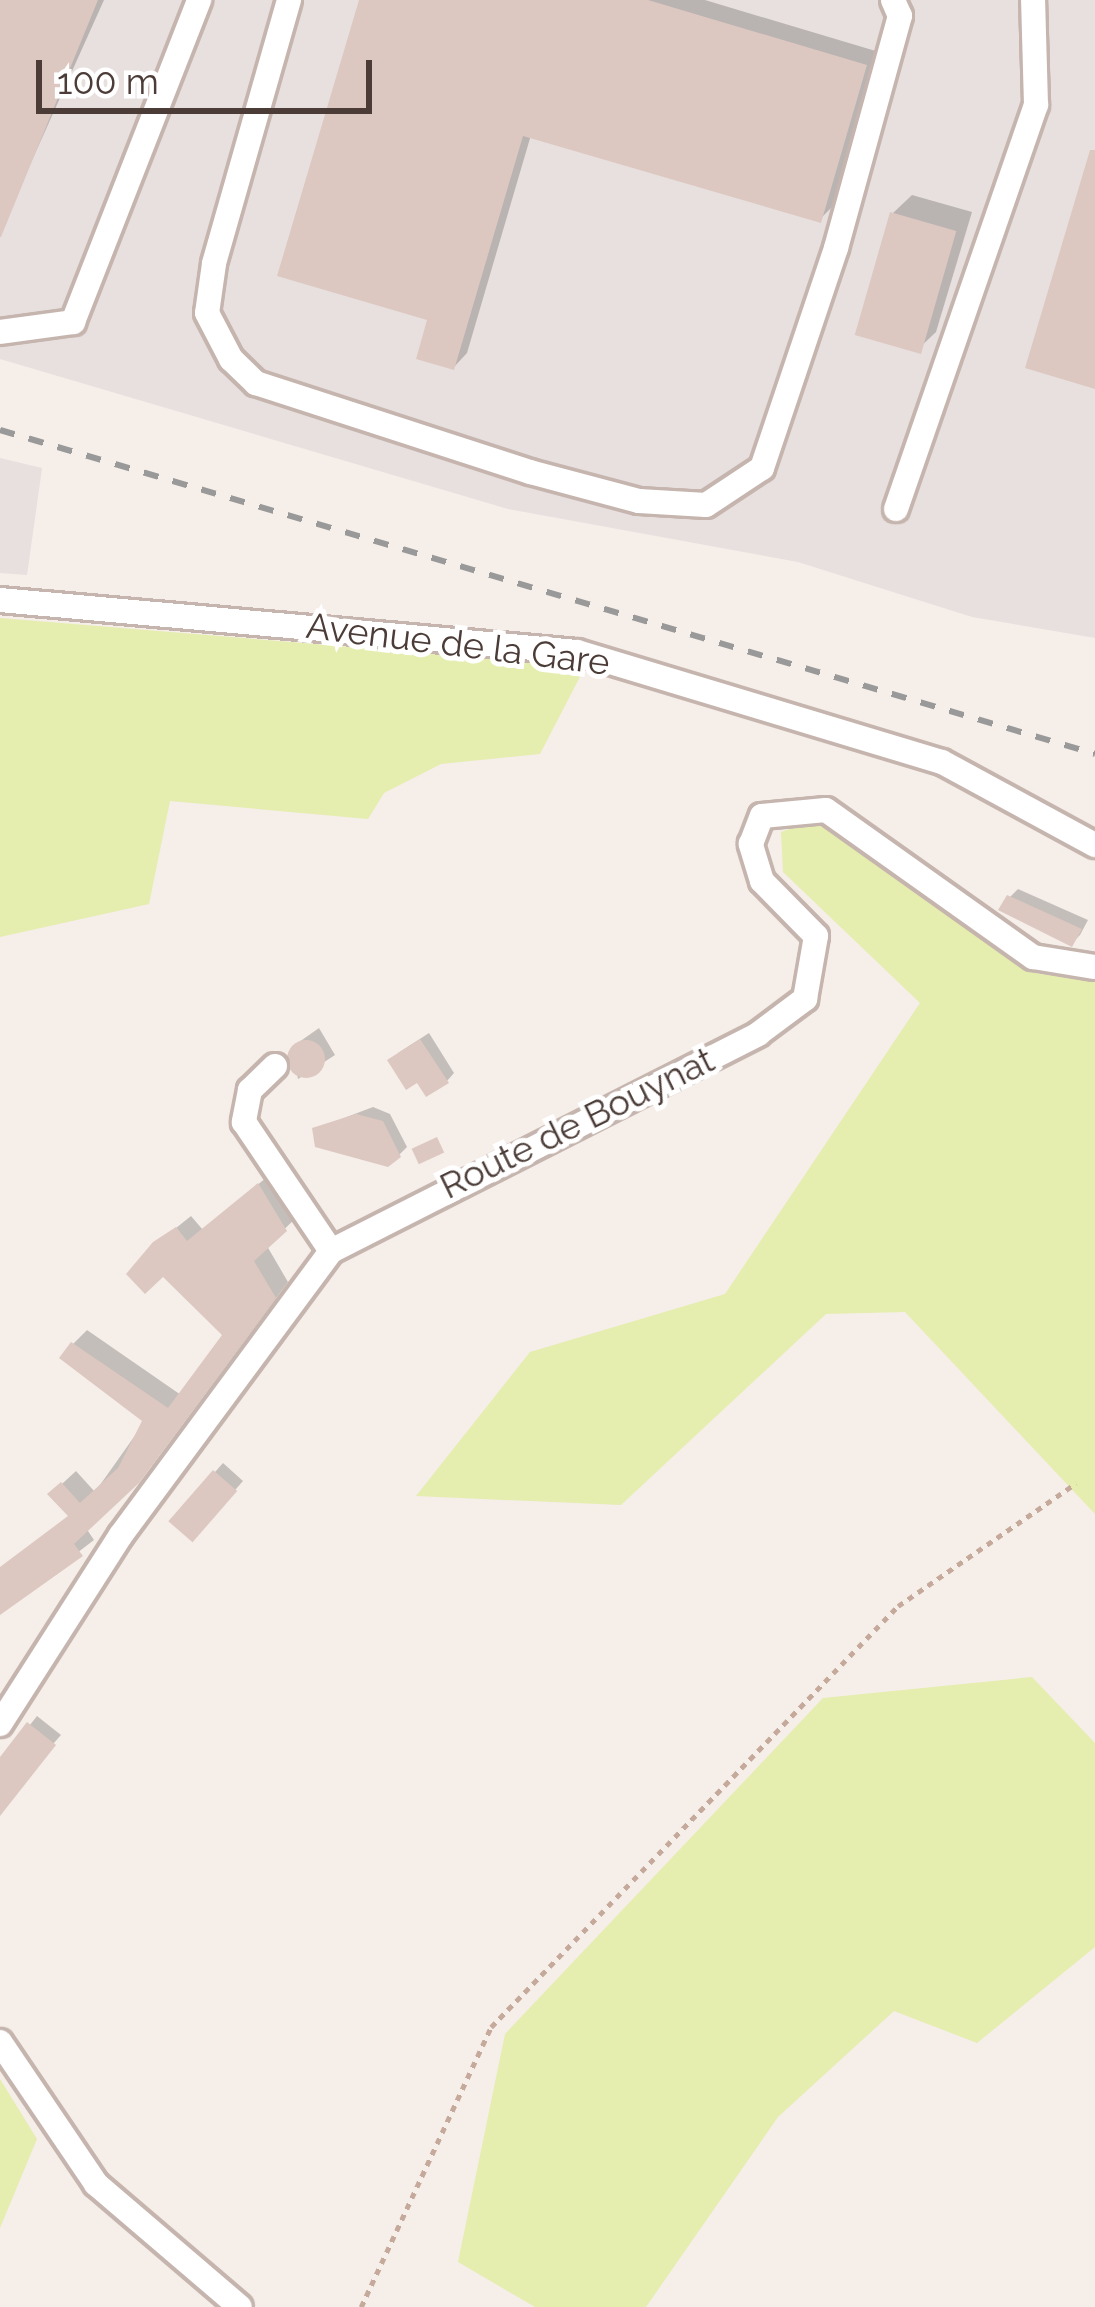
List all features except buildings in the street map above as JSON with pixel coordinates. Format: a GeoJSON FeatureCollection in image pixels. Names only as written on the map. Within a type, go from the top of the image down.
{"type":"FeatureCollection","features":[{"type":"Feature","properties":{"kind":"street"},"geometry":{"type":"LineString","coordinates":[[0,332],[73,322],[199,0]]}},
{"type":"Feature","properties":{"kind":"street"},"geometry":{"type":"LineString","coordinates":[[289,0],[214,264],[207,314],[231,359],[256,383],[530,472],[639,501],[706,505],[762,468],[842,227],[900,16],[893,0]]}},
{"type":"Feature","properties":{"kind":"street"},"geometry":{"type":"LineString","coordinates":[[896,509],[1036,105],[1033,0]]}},
{"type":"Feature","properties":{"kind":"street","name":"Avenue de la Gare"},"geometry":{"type":"LineString","coordinates":[[0,600],[577,652],[941,761],[1095,845]]}},
{"type":"Feature","properties":{"kind":"street","name":"Route de Bouynat"},"geometry":{"type":"LineString","coordinates":[[0,1724],[121,1535],[331,1250],[758,1034],[805,999],[816,936],[762,881],[751,844],[762,816],[788,806],[826,810],[920,867],[1034,957],[1095,967]]}},
{"type":"Feature","properties":{"kind":"street"},"geometry":{"type":"LineString","coordinates":[[275,1066],[250,1090],[244,1121],[331,1250]]}},
{"type":"Feature","properties":{"kind":"street"},"geometry":{"type":"LineString","coordinates":[[0,2042],[96,2184],[240,2307]]}},
{"type":"Feature","properties":{"kind":"path"},"geometry":{"type":"LineString","coordinates":[[361,2307],[491,2026],[898,1606],[1076,1483]]}},
{"type":"Feature","properties":{"kind":"shaded area"},"geometry":{"type":"Polygon","coordinates":[[[0,0],[1095,0],[1095,638],[972,617],[798,562],[508,509],[0,359],[0,0]]]}},
{"type":"Feature","properties":{"kind":"shaded area"},"geometry":{"type":"Polygon","coordinates":[[[0,458],[42,468],[27,575],[0,573],[0,458]]]}},
{"type":"Feature","properties":{"kind":"green space"},"geometry":{"type":"Polygon","coordinates":[[[0,618],[585,667],[540,754],[441,764],[384,793],[368,819],[170,801],[149,904],[0,937],[0,618]]]}},
{"type":"Feature","properties":{"kind":"green space"},"geometry":{"type":"Polygon","coordinates":[[[806,823],[844,831],[1039,974],[1095,977],[1095,1514],[905,1312],[826,1314],[621,1505],[416,1496],[530,1352],[725,1294],[920,1003],[783,872],[781,832],[806,823]]]}},
{"type":"Feature","properties":{"kind":"green space"},"geometry":{"type":"Polygon","coordinates":[[[1032,1677],[1095,1743],[1095,1947],[977,2043],[894,2011],[778,2117],[646,2307],[535,2307],[458,2262],[505,2034],[823,1698],[1032,1677]]]}},
{"type":"Feature","properties":{"kind":"green space"},"geometry":{"type":"Polygon","coordinates":[[[0,2079],[37,2139],[0,2228],[0,2079]]]}},
{"type":"Feature","properties":{"kind":"railway"},"geometry":{"type":"LineString","coordinates":[[0,430],[1095,754]]}}]}
